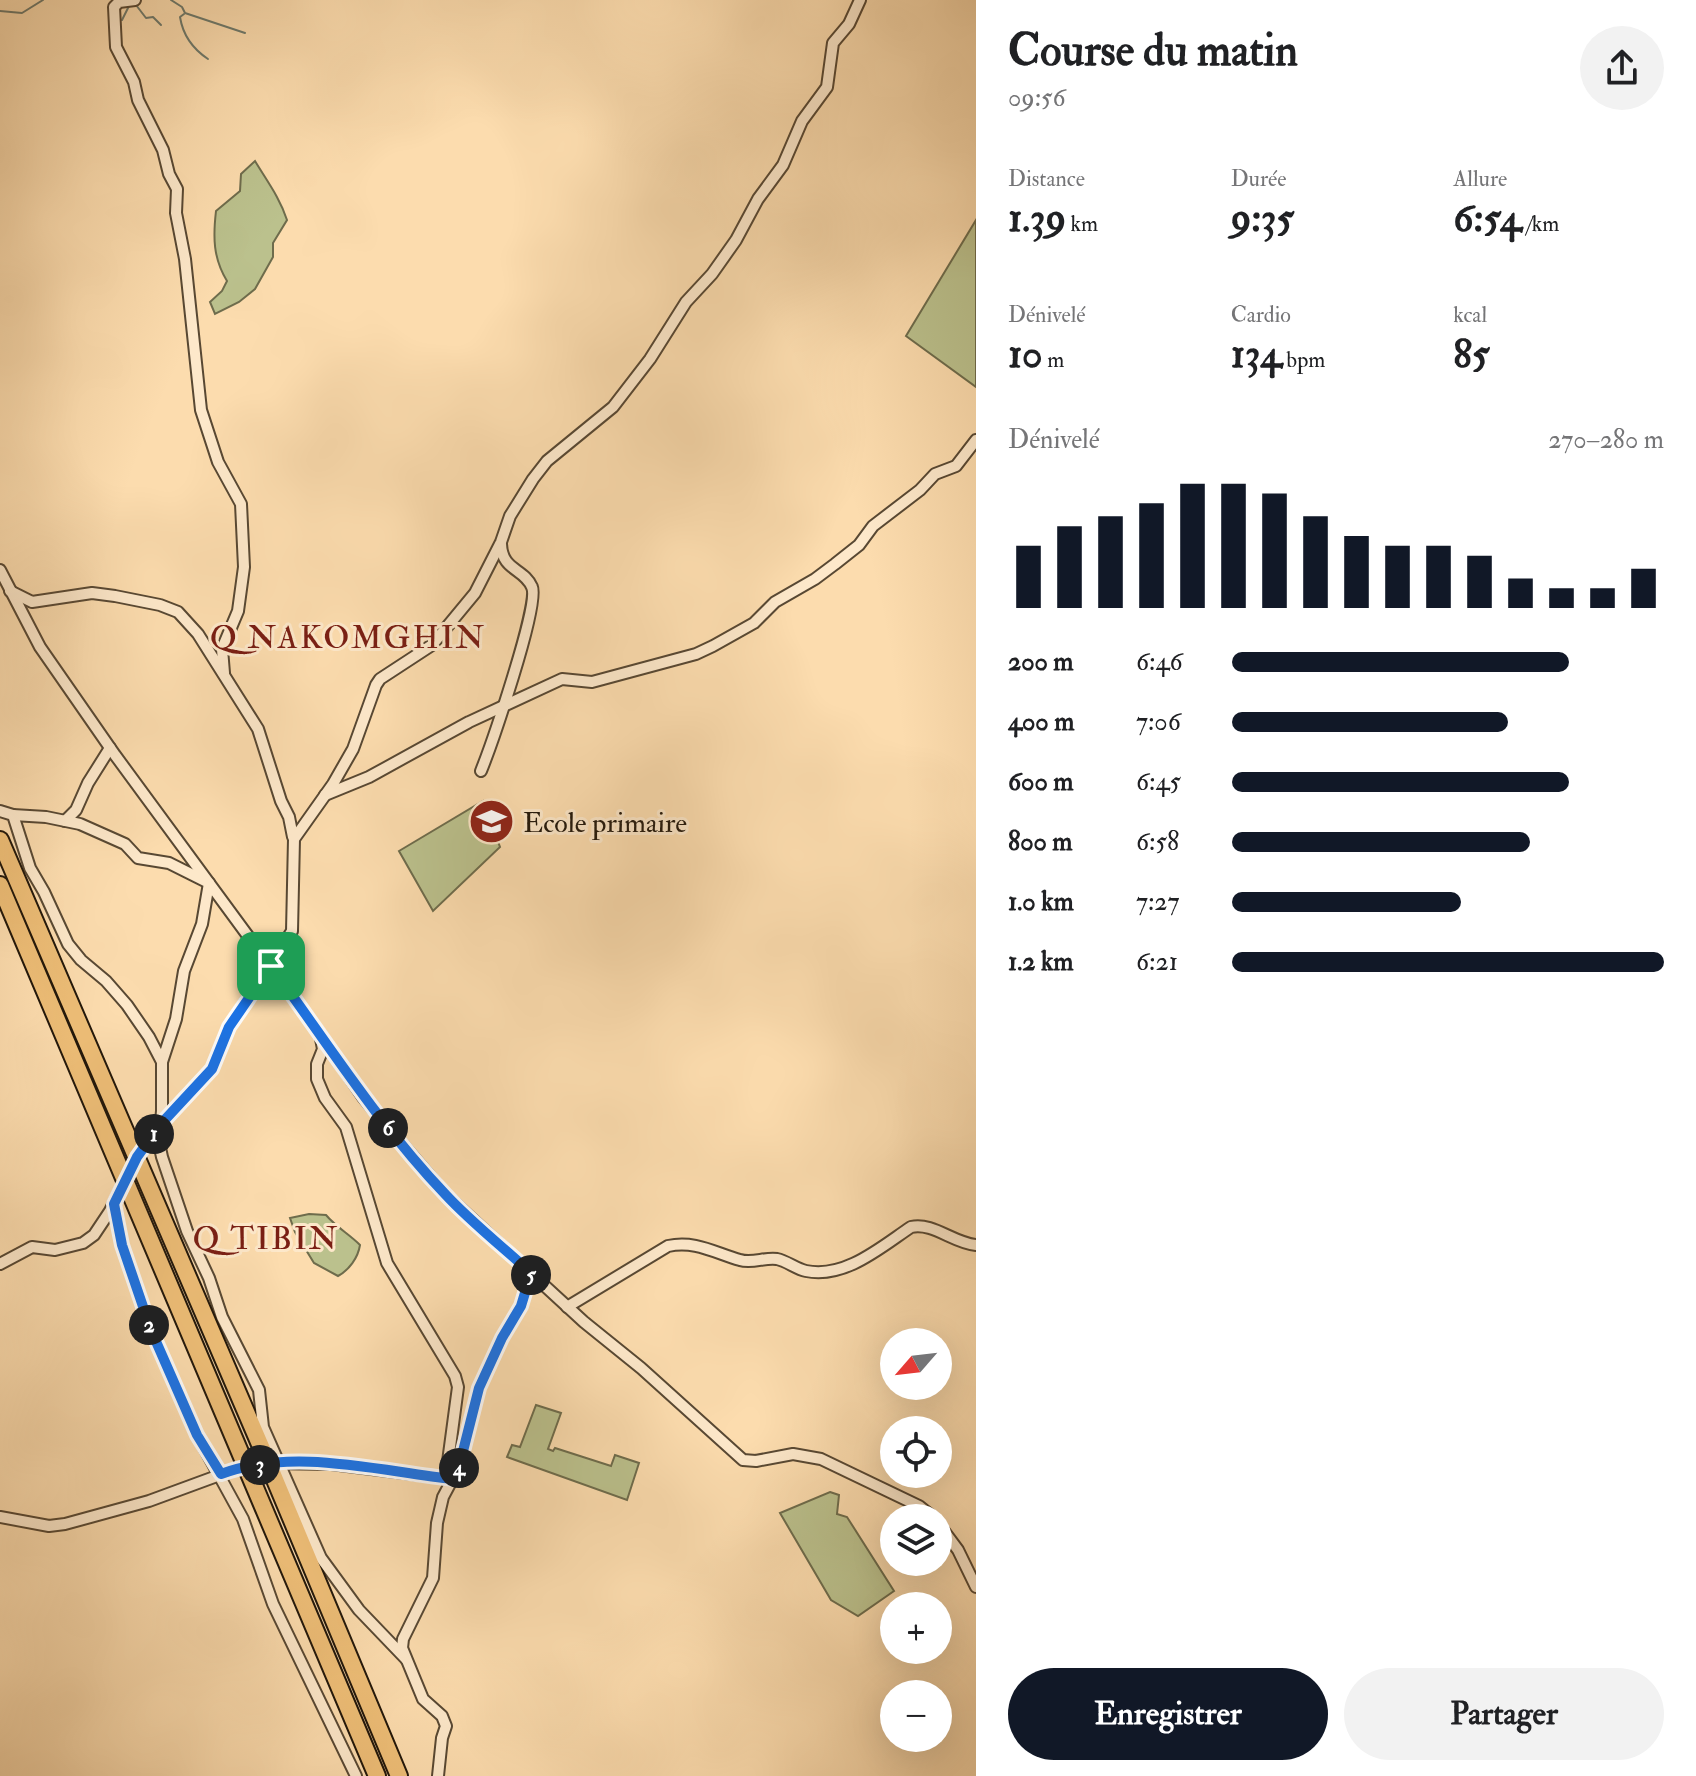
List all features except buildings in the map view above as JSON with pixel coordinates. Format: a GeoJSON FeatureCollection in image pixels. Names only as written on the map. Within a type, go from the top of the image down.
{"type":"FeatureCollection","features":[{"type":"Feature","properties":{"kind":"highway"},"geometry":{"type":"LineString","coordinates":[[0,840],[273,1463],[399,1776]]}},
{"type":"Feature","properties":{"kind":"highway"},"geometry":{"type":"LineString","coordinates":[[0,885],[377,1776]]}},
{"type":"Feature","properties":{"kind":"street"},"geometry":{"type":"LineString","coordinates":[[135,0],[119,2],[114,7],[116,47],[134,82],[138,100],[163,150],[169,174],[177,189],[176,213],[185,259],[201,410],[218,462],[241,504],[244,567],[238,611],[222,649],[224,673]]}},
{"type":"Feature","properties":{"kind":"street"},"geometry":{"type":"LineString","coordinates":[[294,839],[353,749],[367,715],[372,692],[380,679],[432,645],[475,593],[501,542],[510,516],[533,479],[547,461],[613,407],[650,359],[686,302],[712,274],[736,240],[758,199],[783,165],[802,121],[827,87],[833,43],[849,24],[860,0]]}},
{"type":"Feature","properties":{"kind":"street"},"geometry":{"type":"LineString","coordinates":[[324,795],[369,777],[504,704],[562,679],[592,682],[696,654],[713,646],[754,623],[775,602],[835,564],[859,545],[873,526],[920,490],[935,474],[956,466],[976,440]]}},
{"type":"Feature","properties":{"kind":"street"},"geometry":{"type":"LineString","coordinates":[[481,771],[523,647],[533,595],[529,583],[505,562],[501,542]]}},
{"type":"Feature","properties":{"kind":"street"},"geometry":{"type":"LineString","coordinates":[[0,570],[40,647],[110,748],[271,966],[363,1097],[446,1195],[567,1307],[641,1368],[743,1460],[756,1461],[793,1454],[821,1459],[915,1504]]}},
{"type":"Feature","properties":{"kind":"street"},"geometry":{"type":"LineString","coordinates":[[0,1264],[32,1247],[55,1250],[83,1243],[94,1235],[114,1204],[137,1157],[160,1125],[212,1069],[229,1027],[292,931],[294,839],[258,729],[198,634],[178,612],[160,605],[92,593],[32,602],[10,591]]}},
{"type":"Feature","properties":{"kind":"street"},"geometry":{"type":"LineString","coordinates":[[65,821],[76,810],[88,783],[110,748]]}},
{"type":"Feature","properties":{"kind":"street"},"geometry":{"type":"LineString","coordinates":[[0,811],[80,824],[125,844],[138,858],[169,863],[209,883]]}},
{"type":"Feature","properties":{"kind":"street"},"geometry":{"type":"LineString","coordinates":[[13,815],[30,868],[68,944],[127,1005],[162,1062]]}},
{"type":"Feature","properties":{"kind":"street"},"geometry":{"type":"LineString","coordinates":[[209,883],[202,924],[184,971],[176,1019],[162,1062],[159,1143],[162,1157],[187,1231],[209,1278],[222,1317],[259,1390],[263,1427],[273,1463],[321,1558],[359,1610],[406,1659]]}},
{"type":"Feature","properties":{"kind":"street"},"geometry":{"type":"LineString","coordinates":[[320,1034],[323,1049],[317,1064],[317,1079],[325,1098],[346,1127],[387,1263],[455,1376],[458,1387],[447,1469],[453,1479]]}},
{"type":"Feature","properties":{"kind":"street"},"geometry":{"type":"LineString","coordinates":[[114,1204],[122,1245],[151,1330],[197,1435],[243,1519],[273,1604],[356,1776]]}},
{"type":"Feature","properties":{"kind":"street"},"geometry":{"type":"LineString","coordinates":[[567,1307],[675,1244],[702,1246],[743,1262],[775,1259],[805,1271],[829,1272],[851,1265],[911,1227],[922,1224],[949,1238],[976,1245]]}},
{"type":"Feature","properties":{"kind":"street"},"geometry":{"type":"LineString","coordinates":[[438,1776],[446,1726],[442,1716],[423,1699],[402,1648],[403,1639],[433,1578],[437,1523],[443,1497],[459,1467],[479,1388],[521,1306],[531,1273]]}},
{"type":"Feature","properties":{"kind":"street"},"geometry":{"type":"LineString","coordinates":[[0,1517],[49,1526],[65,1524],[149,1501],[221,1474],[273,1463],[331,1464],[453,1479]]}},
{"type":"Feature","properties":{"kind":"street"},"geometry":{"type":"LineString","coordinates":[[952,1542],[976,1587]]}},
{"type":"Feature","properties":{"kind":"green space"},"geometry":{"type":"Polygon","coordinates":[[[255,161],[287,220],[273,243],[273,257],[255,289],[239,302],[215,314],[210,302],[222,291],[227,281],[215,247],[216,211],[240,191],[241,174],[255,161]]]}},
{"type":"Feature","properties":{"kind":"green space"},"geometry":{"type":"Polygon","coordinates":[[[976,220],[976,387],[906,336],[976,220]]]}},
{"type":"Feature","properties":{"kind":"green space"},"geometry":{"type":"Polygon","coordinates":[[[483,801],[500,847],[433,911],[399,851],[483,801]]]}},
{"type":"Feature","properties":{"kind":"green space"},"geometry":{"type":"Polygon","coordinates":[[[309,1214],[326,1215],[360,1245],[352,1263],[338,1276],[314,1263],[295,1232],[290,1218],[309,1214]]]}},
{"type":"Feature","properties":{"kind":"green space"},"geometry":{"type":"Polygon","coordinates":[[[536,1405],[561,1413],[548,1449],[553,1451],[555,1448],[611,1466],[615,1455],[639,1463],[627,1500],[507,1457],[512,1445],[520,1447],[536,1405]]]}},
{"type":"Feature","properties":{"kind":"green space"},"geometry":{"type":"Polygon","coordinates":[[[830,1492],[839,1495],[837,1514],[847,1517],[880,1569],[880,1576],[884,1576],[894,1591],[880,1592],[880,1601],[858,1616],[831,1600],[780,1513],[830,1492]]]}},
{"type":"Feature","properties":{"kind":"waterway"},"geometry":{"type":"LineString","coordinates":[[0,11],[22,13],[43,0]]}},
{"type":"Feature","properties":{"kind":"waterway"},"geometry":{"type":"LineString","coordinates":[[171,0],[185,13],[245,33]]}},
{"type":"Feature","properties":{"kind":"waterway"},"geometry":{"type":"LineString","coordinates":[[122,20],[130,4]]}},
{"type":"Feature","properties":{"kind":"waterway"},"geometry":{"type":"LineString","coordinates":[[136,5],[146,18],[153,17],[161,25]]}},
{"type":"Feature","properties":{"kind":"waterway"},"geometry":{"type":"LineString","coordinates":[[184,14],[180,17],[186,36],[208,59]]}},
{"type":"Feature","properties":{"kind":"place","name":"Ecole primaire"},"geometry":{"type":"Point","coordinates":[492,822]}},
{"type":"Feature","properties":{"kind":"district","name":"Q NAKOMGHIN"},"geometry":{"type":"Point","coordinates":[348,637]}},
{"type":"Feature","properties":{"kind":"district","name":"Q TIBIN"},"geometry":{"type":"Point","coordinates":[266,1238]}},
{"type":"Feature","properties":{"kind":"route"},"geometry":{"type":"LineString","coordinates":[[271,966],[363,1097],[391,1131],[446,1195],[531,1273],[521,1306],[479,1388],[459,1467],[453,1479],[331,1464],[292,1463],[268,1463],[221,1474],[197,1435],[135,1286],[122,1245],[114,1204],[137,1157],[160,1125],[212,1069],[237,1012],[271,966]]}}]}
